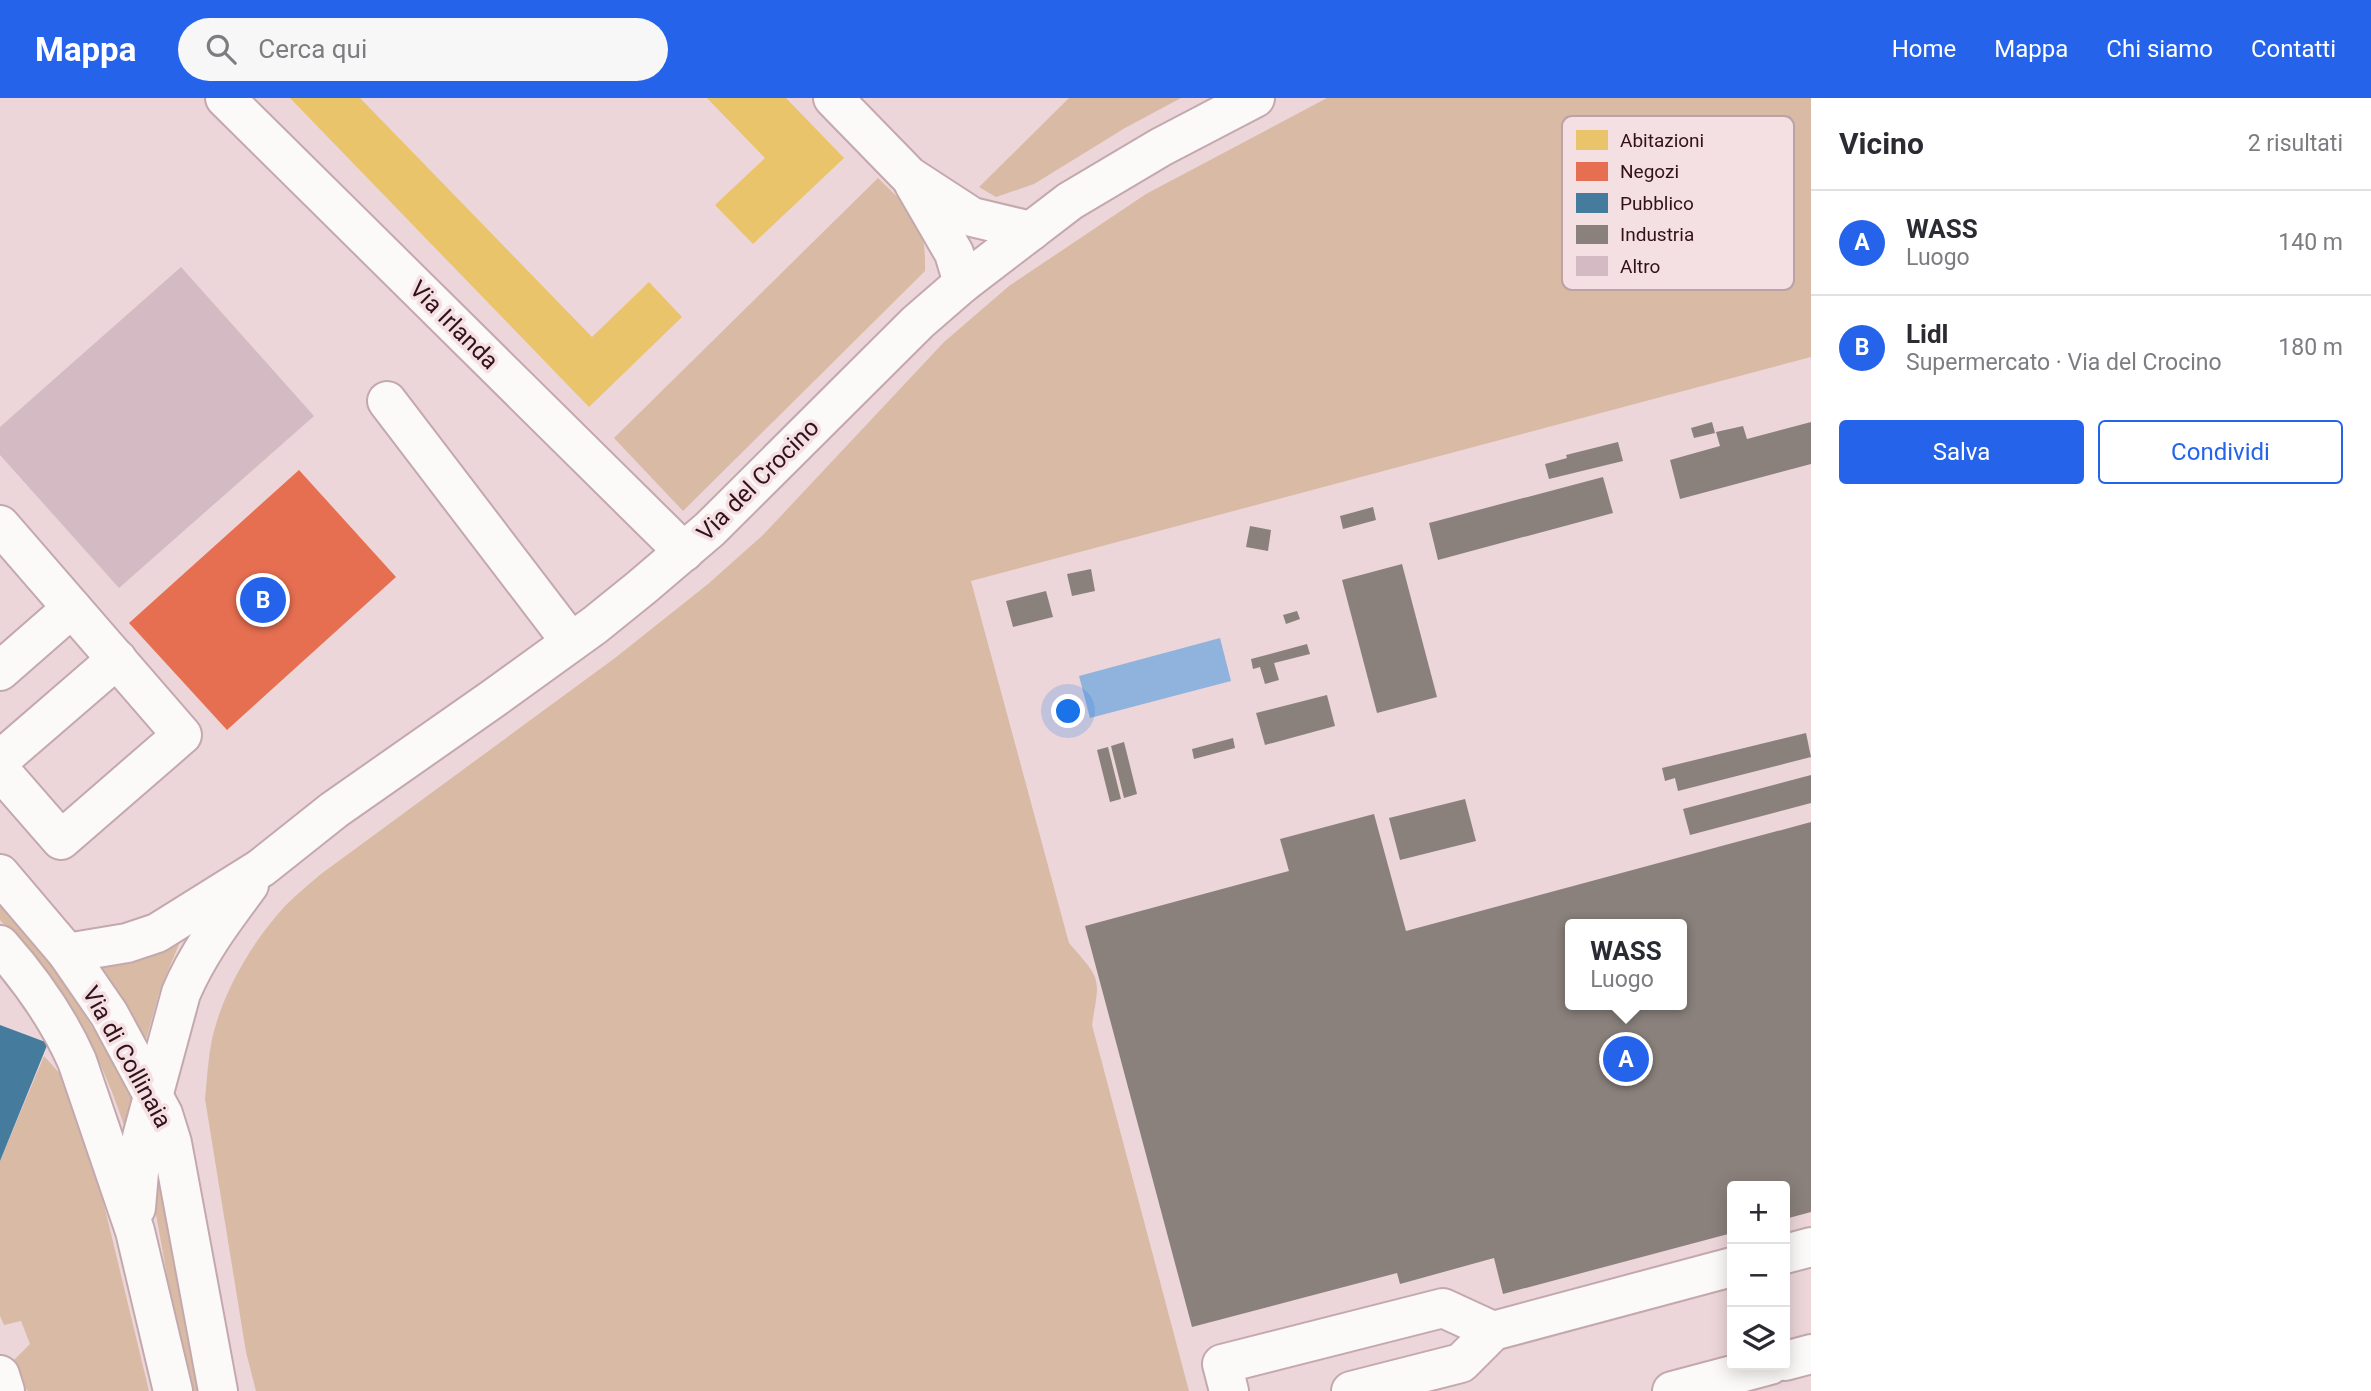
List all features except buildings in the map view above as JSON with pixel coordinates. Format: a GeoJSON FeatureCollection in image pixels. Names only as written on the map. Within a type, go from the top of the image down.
{"type":"FeatureCollection","features":[{"type":"Feature","properties":{"kind":"street","name":"Via Irlanda"},"geometry":{"type":"LineString","coordinates":[[225,98],[684,552]]}},
{"type":"Feature","properties":{"kind":"street"},"geometry":{"type":"LineString","coordinates":[[833,98],[909,176],[972,217],[1031,231]]}},
{"type":"Feature","properties":{"kind":"street","name":"Via del Crocino"},"geometry":{"type":"LineString","coordinates":[[67,953],[127,943],[157,933],[261,869],[334,810],[571,642],[684,552],[719,521],[918,322],[963,283],[1070,201],[1161,147],[1255,98]]}},
{"type":"Feature","properties":{"kind":"street"},"geometry":{"type":"LineString","coordinates":[[909,176],[954,253],[963,283]]}},
{"type":"Feature","properties":{"kind":"street"},"geometry":{"type":"LineString","coordinates":[[387,401],[571,642]]}},
{"type":"Feature","properties":{"kind":"street"},"geometry":{"type":"LineString","coordinates":[[0,525],[182,735],[61,840],[0,770]]}},
{"type":"Feature","properties":{"kind":"street"},"geometry":{"type":"LineString","coordinates":[[0,671],[72,608]]}},
{"type":"Feature","properties":{"kind":"street"},"geometry":{"type":"LineString","coordinates":[[0,760],[117,659]]}},
{"type":"Feature","properties":{"kind":"street","name":"Via del Crocino"},"geometry":{"type":"LineString","coordinates":[[135,1231],[139,1155],[152,1093],[181,993],[211,936],[261,869]]}},
{"type":"Feature","properties":{"kind":"street","name":"Via di Collinaia"},"geometry":{"type":"LineString","coordinates":[[0,874],[67,953],[109,1014],[163,1114],[172,1143],[218,1391]]}},
{"type":"Feature","properties":{"kind":"street","name":"Via di Collinaia"},"geometry":{"type":"LineString","coordinates":[[6,965],[51,1013],[77,1061],[135,1231],[173,1391]]}},
{"type":"Feature","properties":{"kind":"street"},"geometry":{"type":"LineString","coordinates":[[1790,1253],[1811,1247]]}},
{"type":"Feature","properties":{"kind":"street"},"geometry":{"type":"LineString","coordinates":[[1351,1391],[1461,1363],[1493,1331],[1727,1269]]}},
{"type":"Feature","properties":{"kind":"street"},"geometry":{"type":"LineString","coordinates":[[1229,1391],[1222,1364],[1443,1308],[1493,1331]]}},
{"type":"Feature","properties":{"kind":"street"},"geometry":{"type":"LineString","coordinates":[[1790,1360],[1811,1354]]}},
{"type":"Feature","properties":{"kind":"street"},"geometry":{"type":"LineString","coordinates":[[1672,1391],[1751,1370]]}},
{"type":"Feature","properties":{"kind":"street"},"geometry":{"type":"LineString","coordinates":[[0,1375],[5,1391]]}},
{"type":"Feature","properties":{"kind":"shaded area"},"geometry":{"type":"Polygon","coordinates":[[[1069,98],[1181,98],[1125,128],[1034,184],[996,197],[979,187],[1069,98]]]}},
{"type":"Feature","properties":{"kind":"shaded area"},"geometry":{"type":"Polygon","coordinates":[[[1327,98],[1811,98],[1811,357],[971,581],[1069,943],[1088,965],[1096,980],[1092,1025],[1189,1391],[256,1391],[246,1352],[205,1099],[212,1039],[223,1003],[240,968],[261,935],[289,902],[321,874],[615,658],[708,584],[763,535],[944,342],[1009,286],[1146,194],[1327,98]]]}},
{"type":"Feature","properties":{"kind":"shaded area"},"geometry":{"type":"Polygon","coordinates":[[[878,178],[909,209],[920,227],[925,271],[683,511],[614,438],[878,178]]]}},
{"type":"Feature","properties":{"kind":"shaded area"},"geometry":{"type":"Polygon","coordinates":[[[0,903],[54,968],[103,1044],[132,1101],[130,1144],[106,1076],[85,1034],[46,974],[0,920],[0,903]]]}},
{"type":"Feature","properties":{"kind":"shaded area"},"geometry":{"type":"Polygon","coordinates":[[[182,937],[160,990],[145,1043],[95,964],[182,937]]]}},
{"type":"Feature","properties":{"kind":"shaded area"},"geometry":{"type":"Polygon","coordinates":[[[44,1056],[62,1076],[86,1130],[149,1391],[28,1391],[21,1384],[14,1360],[30,1344],[21,1321],[4,1325],[0,1316],[0,1161],[44,1056]]]}},
{"type":"Feature","properties":{"kind":"shaded area"},"geometry":{"type":"Polygon","coordinates":[[[152,1140],[201,1391],[188,1391],[147,1165],[152,1140]]]}},
{"type":"Feature","properties":{"kind":"water"},"geometry":{"type":"Polygon","coordinates":[[[1220,638],[1231,681],[1090,718],[1079,676],[1220,638]]]}},
{"type":"Feature","properties":{"kind":"place","name":"Lidl"},"geometry":{"type":"Point","coordinates":[263,600]}},
{"type":"Feature","properties":{"kind":"place","name":"WASS"},"geometry":{"type":"Point","coordinates":[1626,1059]}}]}
